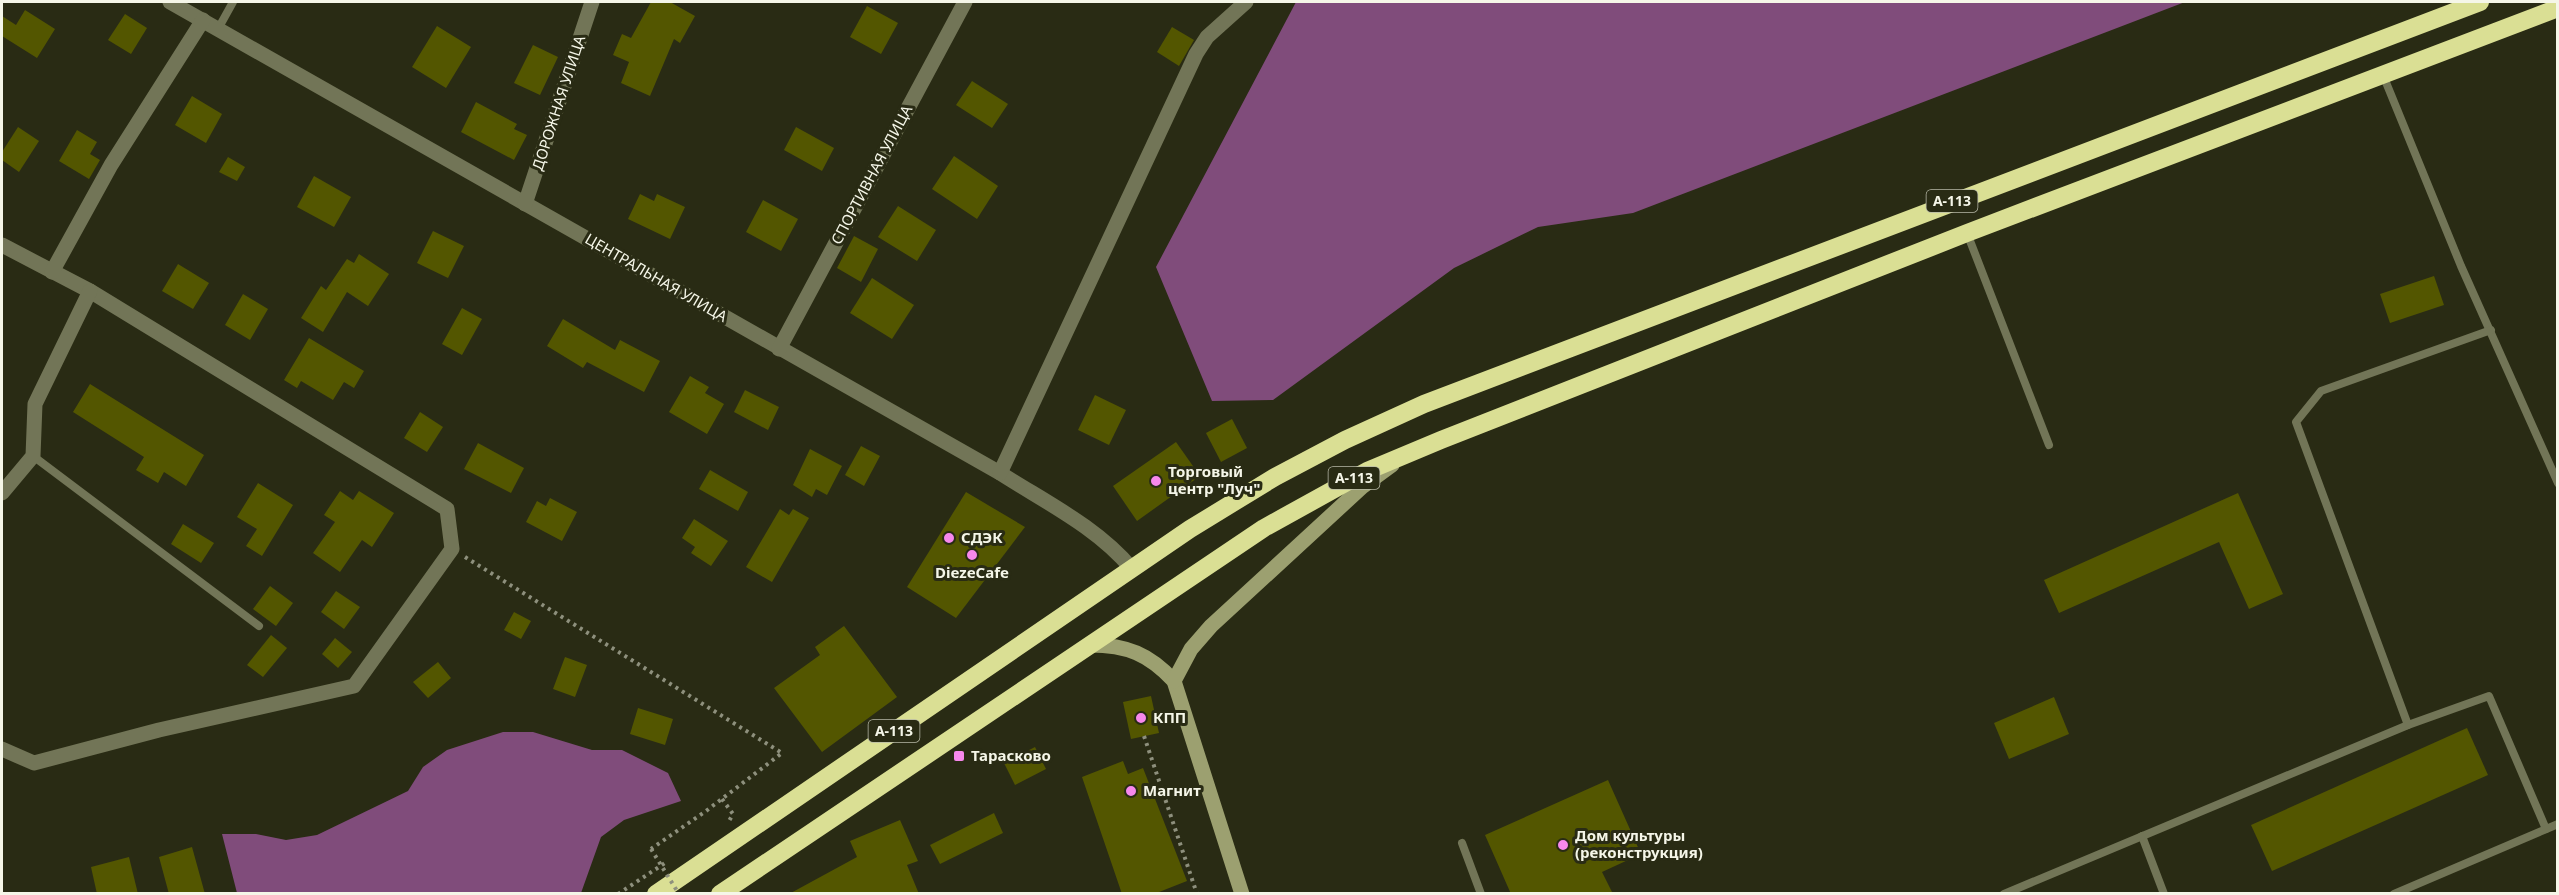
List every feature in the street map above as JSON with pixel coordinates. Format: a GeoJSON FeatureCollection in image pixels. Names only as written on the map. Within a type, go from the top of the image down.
{"type":"FeatureCollection","features":[{"type":"Feature","properties":{"kind":"highway","name":"А-113"},"geometry":{"type":"LineString","coordinates":[[656,894],[1190,529],[1275,477],[1345,440],[1424,404],[2480,2]]}},
{"type":"Feature","properties":{"kind":"highway","name":"А-113"},"geometry":{"type":"LineString","coordinates":[[720,894],[1264,528],[1324,493],[1406,454],[1967,233],[2558,8]]}},
{"type":"Feature","properties":{"kind":"street","name":"ЦЕНТРАЛЬНАЯ УЛИЦА"},"geometry":{"type":"LineString","coordinates":[[170,2],[1000,473],[1095,534],[1118,552],[1132,569]]}},
{"type":"Feature","properties":{"kind":"street","name":"ДОРОЖНАЯ УЛИЦА"},"geometry":{"type":"LineString","coordinates":[[525,204],[592,2]]}},
{"type":"Feature","properties":{"kind":"street","name":"СПОРТИВНАЯ УЛИЦА"},"geometry":{"type":"LineString","coordinates":[[779,349],[965,2]]}},
{"type":"Feature","properties":{"kind":"street"},"geometry":{"type":"LineString","coordinates":[[1000,473],[1196,54],[1207,37],[1246,2]]}},
{"type":"Feature","properties":{"kind":"street"},"geometry":{"type":"LineString","coordinates":[[52,272],[111,165],[202,20]]}},
{"type":"Feature","properties":{"kind":"street"},"geometry":{"type":"LineString","coordinates":[[2,245],[90,291],[447,508],[452,549],[354,686],[159,730],[33,763],[2,749]]}},
{"type":"Feature","properties":{"kind":"street"},"geometry":{"type":"LineString","coordinates":[[2,493],[33,456],[35,404],[90,291]]}},
{"type":"Feature","properties":{"kind":"street"},"geometry":{"type":"LineString","coordinates":[[1174,681],[1191,649],[1211,626],[1362,487],[1406,454]]}},
{"type":"Feature","properties":{"kind":"street"},"geometry":{"type":"LineString","coordinates":[[1090,645],[1113,645],[1133,650],[1158,664],[1174,681],[1242,894]]}},
{"type":"Feature","properties":{"kind":"lane"},"geometry":{"type":"LineString","coordinates":[[218,28],[233,2]]}},
{"type":"Feature","properties":{"kind":"lane"},"geometry":{"type":"LineString","coordinates":[[2383,74],[2461,266],[2558,483]]}},
{"type":"Feature","properties":{"kind":"lane"},"geometry":{"type":"LineString","coordinates":[[1967,233],[2049,445]]}},
{"type":"Feature","properties":{"kind":"lane"},"geometry":{"type":"LineString","coordinates":[[2408,725],[2296,422],[2321,391],[2491,330]]}},
{"type":"Feature","properties":{"kind":"lane"},"geometry":{"type":"LineString","coordinates":[[33,456],[259,626]]}},
{"type":"Feature","properties":{"kind":"lane"},"geometry":{"type":"LineString","coordinates":[[2004,894],[2408,725],[2488,696],[2546,829]]}},
{"type":"Feature","properties":{"kind":"lane"},"geometry":{"type":"LineString","coordinates":[[2394,894],[2558,824]]}},
{"type":"Feature","properties":{"kind":"lane"},"geometry":{"type":"LineString","coordinates":[[2142,836],[2164,894]]}},
{"type":"Feature","properties":{"kind":"lane"},"geometry":{"type":"LineString","coordinates":[[1462,843],[1481,894]]}},
{"type":"Feature","properties":{"kind":"path"},"geometry":{"type":"LineString","coordinates":[[452,549],[782,753],[651,849],[679,894]]}},
{"type":"Feature","properties":{"kind":"path"},"geometry":{"type":"LineString","coordinates":[[1144,736],[1197,894]]}},
{"type":"Feature","properties":{"kind":"path"},"geometry":{"type":"LineString","coordinates":[[722,799],[733,814],[726,823]]}},
{"type":"Feature","properties":{"kind":"path"},"geometry":{"type":"LineString","coordinates":[[618,894],[677,855]]}},
{"type":"Feature","properties":{"kind":"shaded area"},"geometry":{"type":"Polygon","coordinates":[[[1296,2],[2185,2],[1633,213],[1538,227],[1454,268],[1273,400],[1212,401],[1156,267],[1296,2]]]}},
{"type":"Feature","properties":{"kind":"shaded area"},"geometry":{"type":"Polygon","coordinates":[[[503,732],[533,732],[592,750],[622,750],[668,773],[681,801],[624,820],[601,837],[581,893],[237,893],[222,834],[256,834],[286,840],[317,835],[408,791],[423,767],[447,750],[503,732]]]}},
{"type":"Feature","properties":{"kind":"building"},"geometry":{"type":"Polygon","coordinates":[[[651,2],[670,2],[695,16],[680,43],[674,39],[650,96],[621,83],[629,62],[613,55],[622,34],[631,38],[651,2]]]}},
{"type":"Feature","properties":{"kind":"building"},"geometry":{"type":"Polygon","coordinates":[[[867,6],[898,23],[881,54],[850,37],[867,6]]]}},
{"type":"Feature","properties":{"kind":"building"},"geometry":{"type":"Polygon","coordinates":[[[25,10],[55,29],[37,58],[2,36],[2,16],[16,25],[25,10]]]}},
{"type":"Feature","properties":{"kind":"building"},"geometry":{"type":"Polygon","coordinates":[[[125,14],[147,28],[131,54],[108,40],[125,14]]]}},
{"type":"Feature","properties":{"kind":"building"},"geometry":{"type":"Polygon","coordinates":[[[437,26],[471,47],[446,88],[412,67],[437,26]]]}},
{"type":"Feature","properties":{"kind":"building"},"geometry":{"type":"Polygon","coordinates":[[[1172,27],[1194,40],[1179,66],[1157,52],[1172,27]]]}},
{"type":"Feature","properties":{"kind":"building"},"geometry":{"type":"Polygon","coordinates":[[[533,45],[558,57],[540,95],[514,83],[533,45]]]}},
{"type":"Feature","properties":{"kind":"building"},"geometry":{"type":"Polygon","coordinates":[[[972,81],[1008,104],[992,128],[956,105],[972,81]]]}},
{"type":"Feature","properties":{"kind":"building"},"geometry":{"type":"Polygon","coordinates":[[[192,96],[222,114],[206,143],[175,125],[192,96]]]}},
{"type":"Feature","properties":{"kind":"building"},"geometry":{"type":"Polygon","coordinates":[[[476,102],[517,124],[514,129],[527,135],[514,160],[461,132],[476,102]]]}},
{"type":"Feature","properties":{"kind":"building"},"geometry":{"type":"Polygon","coordinates":[[[18,127],[39,141],[19,172],[2,160],[2,152],[18,127]]]}},
{"type":"Feature","properties":{"kind":"building"},"geometry":{"type":"Polygon","coordinates":[[[796,127],[834,148],[822,171],[784,150],[796,127]]]}},
{"type":"Feature","properties":{"kind":"building"},"geometry":{"type":"Polygon","coordinates":[[[77,130],[97,142],[90,154],[100,160],[89,179],[59,161],[77,130]]]}},
{"type":"Feature","properties":{"kind":"building"},"geometry":{"type":"Polygon","coordinates":[[[954,156],[998,186],[977,219],[932,189],[954,156]]]}},
{"type":"Feature","properties":{"kind":"building"},"geometry":{"type":"Polygon","coordinates":[[[228,157],[245,167],[237,181],[219,172],[228,157]]]}},
{"type":"Feature","properties":{"kind":"building"},"geometry":{"type":"Polygon","coordinates":[[[314,176],[351,197],[334,227],[297,207],[314,176]]]}},
{"type":"Feature","properties":{"kind":"building"},"geometry":{"type":"Polygon","coordinates":[[[640,194],[654,201],[657,194],[685,207],[670,239],[628,219],[640,194]]]}},
{"type":"Feature","properties":{"kind":"building"},"geometry":{"type":"Polygon","coordinates":[[[763,200],[798,219],[781,251],[746,232],[763,200]]]}},
{"type":"Feature","properties":{"kind":"building"},"geometry":{"type":"Polygon","coordinates":[[[898,206],[936,230],[917,261],[878,237],[898,206]]]}},
{"type":"Feature","properties":{"kind":"building"},"geometry":{"type":"Polygon","coordinates":[[[433,231],[464,246],[448,278],[417,263],[433,231]]]}},
{"type":"Feature","properties":{"kind":"building"},"geometry":{"type":"Polygon","coordinates":[[[854,236],[878,249],[861,282],[837,268],[854,236]]]}},
{"type":"Feature","properties":{"kind":"building"},"geometry":{"type":"Polygon","coordinates":[[[359,254],[389,274],[368,306],[347,292],[323,332],[301,318],[321,286],[326,290],[347,259],[354,263],[359,254]]]}},
{"type":"Feature","properties":{"kind":"building"},"geometry":{"type":"Polygon","coordinates":[[[178,264],[209,283],[193,309],[162,291],[178,264]]]}},
{"type":"Feature","properties":{"kind":"building"},"geometry":{"type":"Polygon","coordinates":[[[2434,276],[2444,305],[2390,323],[2380,294],[2434,276]]]}},
{"type":"Feature","properties":{"kind":"building"},"geometry":{"type":"Polygon","coordinates":[[[872,278],[914,305],[892,339],[850,313],[872,278]]]}},
{"type":"Feature","properties":{"kind":"building"},"geometry":{"type":"Polygon","coordinates":[[[243,294],[268,309],[250,340],[225,325],[243,294]]]}},
{"type":"Feature","properties":{"kind":"building"},"geometry":{"type":"Polygon","coordinates":[[[462,308],[482,319],[462,355],[442,344],[462,308]]]}},
{"type":"Feature","properties":{"kind":"building"},"geometry":{"type":"Polygon","coordinates":[[[563,319],[615,350],[620,340],[660,361],[644,392],[587,362],[583,368],[547,346],[563,319]]]}},
{"type":"Feature","properties":{"kind":"building"},"geometry":{"type":"Polygon","coordinates":[[[309,338],[364,371],[354,388],[344,382],[333,400],[301,381],[297,388],[284,380],[309,338]]]}},
{"type":"Feature","properties":{"kind":"building"},"geometry":{"type":"Polygon","coordinates":[[[690,376],[709,387],[705,393],[724,404],[707,434],[669,412],[690,376]]]}},
{"type":"Feature","properties":{"kind":"building"},"geometry":{"type":"Polygon","coordinates":[[[90,384],[204,455],[186,486],[164,472],[158,483],[136,470],[144,457],[73,412],[90,384]]]}},
{"type":"Feature","properties":{"kind":"building"},"geometry":{"type":"Polygon","coordinates":[[[745,390],[779,407],[768,430],[734,412],[745,390]]]}},
{"type":"Feature","properties":{"kind":"building"},"geometry":{"type":"Polygon","coordinates":[[[1095,395],[1126,410],[1109,445],[1078,430],[1095,395]]]}},
{"type":"Feature","properties":{"kind":"building"},"geometry":{"type":"Polygon","coordinates":[[[420,412],[443,427],[427,452],[404,438],[420,412]]]}},
{"type":"Feature","properties":{"kind":"building"},"geometry":{"type":"Polygon","coordinates":[[[1232,419],[1247,448],[1221,462],[1206,433],[1232,419]]]}},
{"type":"Feature","properties":{"kind":"building","name":"Торговый центр \"Луч\""},"geometry":{"type":"Polygon","coordinates":[[[1176,442],[1200,476],[1137,521],[1113,486],[1176,442]]]}},
{"type":"Feature","properties":{"kind":"building"},"geometry":{"type":"Polygon","coordinates":[[[478,443],[524,468],[511,493],[464,469],[478,443]]]}},
{"type":"Feature","properties":{"kind":"building"},"geometry":{"type":"Polygon","coordinates":[[[861,446],[880,456],[864,486],[845,475],[861,446]]]}},
{"type":"Feature","properties":{"kind":"building"},"geometry":{"type":"Polygon","coordinates":[[[810,449],[842,466],[827,495],[816,489],[812,497],[793,485],[810,449]]]}},
{"type":"Feature","properties":{"kind":"building"},"geometry":{"type":"Polygon","coordinates":[[[710,470],[748,492],[738,511],[699,489],[710,470]]]}},
{"type":"Feature","properties":{"kind":"building"},"geometry":{"type":"Polygon","coordinates":[[[258,483],[293,505],[262,556],[246,546],[257,529],[237,517],[258,483]]]}},
{"type":"Feature","properties":{"kind":"building"},"geometry":{"type":"Polygon","coordinates":[[[340,491],[353,500],[359,491],[394,513],[372,547],[362,540],[340,572],[313,553],[335,522],[324,515],[340,491]]]}},
{"type":"Feature","properties":{"kind":"building"},"geometry":{"type":"Polygon","coordinates":[[[966,492],[1025,527],[956,618],[907,587],[966,492]]]}},
{"type":"Feature","properties":{"kind":"building"},"geometry":{"type":"Polygon","coordinates":[[[2238,493],[2283,594],[2249,609],[2219,542],[2059,613],[2044,580],[2238,493]]]}},
{"type":"Feature","properties":{"kind":"building"},"geometry":{"type":"Polygon","coordinates":[[[550,498],[577,512],[562,541],[526,522],[537,501],[546,506],[550,498]]]}},
{"type":"Feature","properties":{"kind":"building"},"geometry":{"type":"Polygon","coordinates":[[[780,509],[789,515],[793,509],[809,518],[772,582],[746,567],[780,509]]]}},
{"type":"Feature","properties":{"kind":"building"},"geometry":{"type":"Polygon","coordinates":[[[694,519],[728,541],[711,566],[691,553],[695,547],[682,538],[694,519]]]}},
{"type":"Feature","properties":{"kind":"building"},"geometry":{"type":"Polygon","coordinates":[[[183,524],[214,543],[201,563],[171,544],[183,524]]]}},
{"type":"Feature","properties":{"kind":"building"},"geometry":{"type":"Polygon","coordinates":[[[270,586],[293,603],[276,626],[253,609],[270,586]]]}},
{"type":"Feature","properties":{"kind":"building"},"geometry":{"type":"Polygon","coordinates":[[[336,591],[360,607],[344,629],[321,612],[336,591]]]}},
{"type":"Feature","properties":{"kind":"building"},"geometry":{"type":"Polygon","coordinates":[[[514,612],[531,621],[521,639],[504,630],[514,612]]]}},
{"type":"Feature","properties":{"kind":"building"},"geometry":{"type":"Polygon","coordinates":[[[844,626],[897,697],[822,752],[774,688],[820,655],[815,647],[844,626]]]}},
{"type":"Feature","properties":{"kind":"building"},"geometry":{"type":"Polygon","coordinates":[[[271,635],[287,648],[263,677],[247,665],[271,635]]]}},
{"type":"Feature","properties":{"kind":"building"},"geometry":{"type":"Polygon","coordinates":[[[335,638],[352,652],[338,668],[322,654],[335,638]]]}},
{"type":"Feature","properties":{"kind":"building"},"geometry":{"type":"Polygon","coordinates":[[[565,657],[587,665],[575,697],[553,689],[565,657]]]}},
{"type":"Feature","properties":{"kind":"building"},"geometry":{"type":"Polygon","coordinates":[[[438,662],[451,678],[428,698],[413,682],[438,662]]]}},
{"type":"Feature","properties":{"kind":"building","name":"КПП"},"geometry":{"type":"Polygon","coordinates":[[[1151,696],[1159,733],[1131,739],[1123,702],[1151,696]]]}},
{"type":"Feature","properties":{"kind":"building"},"geometry":{"type":"Polygon","coordinates":[[[2054,697],[2069,734],[2009,759],[1994,723],[2054,697]]]}},
{"type":"Feature","properties":{"kind":"building"},"geometry":{"type":"Polygon","coordinates":[[[638,708],[673,719],[665,745],[630,734],[638,708]]]}},
{"type":"Feature","properties":{"kind":"building"},"geometry":{"type":"Polygon","coordinates":[[[2467,728],[2488,775],[2272,871],[2251,825],[2467,728]]]}},
{"type":"Feature","properties":{"kind":"building"},"geometry":{"type":"Polygon","coordinates":[[[1035,747],[1046,769],[1015,785],[1004,763],[1035,747]]]}},
{"type":"Feature","properties":{"kind":"building"},"geometry":{"type":"Polygon","coordinates":[[[1123,761],[1128,774],[1143,768],[1187,881],[1154,894],[1122,894],[1082,777],[1123,761]]]}},
{"type":"Feature","properties":{"kind":"building","name":"Дом культуры (реконструкция)"},"geometry":{"type":"Polygon","coordinates":[[[1608,780],[1641,854],[1602,872],[1613,894],[1511,894],[1485,835],[1608,780]]]}},
{"type":"Feature","properties":{"kind":"building"},"geometry":{"type":"Polygon","coordinates":[[[994,813],[1003,833],[940,864],[930,845],[994,813]]]}},
{"type":"Feature","properties":{"kind":"building"},"geometry":{"type":"Polygon","coordinates":[[[900,820],[918,861],[907,865],[919,894],[789,894],[857,857],[850,841],[900,820]]]}},
{"type":"Feature","properties":{"kind":"building"},"geometry":{"type":"Polygon","coordinates":[[[192,847],[205,894],[169,894],[159,857],[192,847]]]}},
{"type":"Feature","properties":{"kind":"building"},"geometry":{"type":"Polygon","coordinates":[[[129,857],[138,894],[97,894],[91,867],[129,857]]]}},
{"type":"Feature","properties":{"kind":"place","name":"Торговый центр \"Луч\""},"geometry":{"type":"Point","coordinates":[1156,481]}},
{"type":"Feature","properties":{"kind":"place","name":"СДЭК"},"geometry":{"type":"Point","coordinates":[949,538]}},
{"type":"Feature","properties":{"kind":"place","name":"DiezeCafe"},"geometry":{"type":"Point","coordinates":[972,555]}},
{"type":"Feature","properties":{"kind":"place","name":"КПП"},"geometry":{"type":"Point","coordinates":[1141,718]}},
{"type":"Feature","properties":{"kind":"place","name":"Тарасково"},"geometry":{"type":"Point","coordinates":[959,756]}},
{"type":"Feature","properties":{"kind":"place","name":"Магнит"},"geometry":{"type":"Point","coordinates":[1131,791]}},
{"type":"Feature","properties":{"kind":"place","name":"Дом культуры (реконструкция)"},"geometry":{"type":"Point","coordinates":[1563,845]}}]}
